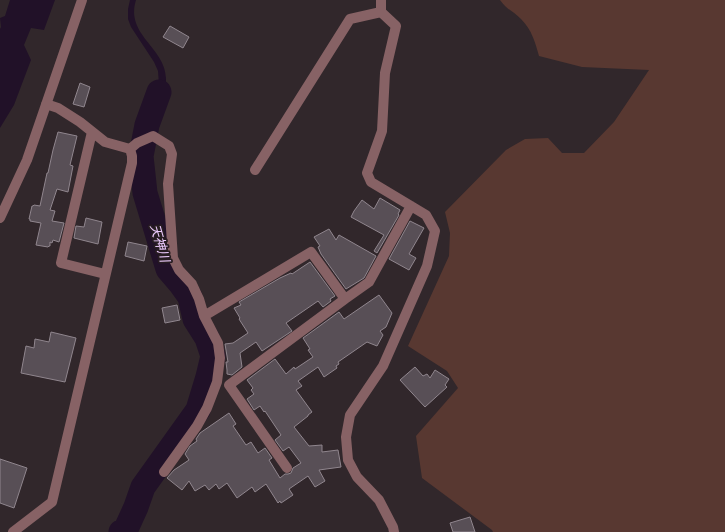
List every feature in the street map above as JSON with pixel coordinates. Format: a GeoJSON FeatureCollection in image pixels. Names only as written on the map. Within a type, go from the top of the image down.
{"type":"FeatureCollection","features":[{"type":"Feature","properties":{"kind":"street"},"geometry":{"type":"LineString","coordinates":[[0,218],[27,160],[82,0]]}},
{"type":"Feature","properties":{"kind":"street"},"geometry":{"type":"LineString","coordinates":[[381,0],[381,12],[396,26],[385,73],[382,131],[367,173],[371,182],[426,215],[435,231],[427,266],[383,366],[350,414],[346,437],[348,460],[357,477],[379,500],[393,527],[394,532]]}},
{"type":"Feature","properties":{"kind":"street"},"geometry":{"type":"LineString","coordinates":[[255,170],[350,19],[381,12]]}},
{"type":"Feature","properties":{"kind":"street"},"geometry":{"type":"LineString","coordinates":[[46,104],[58,108],[80,122],[105,142],[129,147],[148,137],[154,136],[169,146],[172,154],[168,184],[173,258],[179,270],[192,284],[199,299],[204,316],[218,343],[220,358],[217,382],[207,408],[197,426],[164,472]]}},
{"type":"Feature","properties":{"kind":"street"},"geometry":{"type":"LineString","coordinates":[[92,132],[61,263],[99,273]]}},
{"type":"Feature","properties":{"kind":"street"},"geometry":{"type":"LineString","coordinates":[[13,532],[52,502],[99,273],[132,163],[132,156],[129,147]]}},
{"type":"Feature","properties":{"kind":"street"},"geometry":{"type":"LineString","coordinates":[[229,385],[369,282],[411,206]]}},
{"type":"Feature","properties":{"kind":"street"},"geometry":{"type":"LineString","coordinates":[[204,316],[311,252],[345,299]]}},
{"type":"Feature","properties":{"kind":"street"},"geometry":{"type":"LineString","coordinates":[[217,382],[229,385],[287,468]]}},
{"type":"Feature","properties":{"kind":"shaded area"},"geometry":{"type":"Polygon","coordinates":[[[10,0],[55,0],[44,30],[31,28],[24,45],[31,60],[14,105],[0,128],[0,18],[5,16],[10,0]]]}},
{"type":"Feature","properties":{"kind":"shaded area"},"geometry":{"type":"Polygon","coordinates":[[[130,0],[136,0],[134,12],[136,23],[140,32],[164,67],[166,78],[165,90],[154,126],[145,123],[159,85],[158,71],[154,62],[131,27],[128,19],[130,0]]]}},
{"type":"Feature","properties":{"kind":"shaded area"},"geometry":{"type":"Polygon","coordinates":[[[500,0],[725,0],[725,532],[493,532],[422,478],[416,436],[458,388],[447,371],[408,346],[449,256],[450,233],[445,212],[506,150],[525,139],[548,138],[562,153],[584,153],[614,122],[649,70],[582,67],[539,56],[528,27],[500,0]]]}},
{"type":"Feature","properties":{"kind":"building"},"geometry":{"type":"Polygon","coordinates":[[[170,26],[189,37],[183,48],[163,37],[170,26]]]}},
{"type":"Feature","properties":{"kind":"building"},"geometry":{"type":"Polygon","coordinates":[[[80,83],[90,87],[84,107],[73,104],[80,83]]]}},
{"type":"Feature","properties":{"kind":"building"},"geometry":{"type":"Polygon","coordinates":[[[58,132],[77,136],[70,165],[73,166],[68,192],[57,189],[50,210],[55,211],[52,221],[64,223],[59,242],[53,240],[52,243],[50,242],[50,246],[48,247],[36,245],[41,223],[30,221],[29,219],[32,206],[40,206],[58,132]]]}},
{"type":"Feature","properties":{"kind":"building"},"geometry":{"type":"Polygon","coordinates":[[[380,198],[400,210],[399,215],[377,253],[374,251],[384,235],[351,217],[362,200],[374,209],[380,198]]]}},
{"type":"Feature","properties":{"kind":"building"},"geometry":{"type":"Polygon","coordinates":[[[86,218],[102,222],[98,244],[74,238],[76,226],[84,227],[86,218]]]}},
{"type":"Feature","properties":{"kind":"building"},"geometry":{"type":"Polygon","coordinates":[[[410,221],[424,228],[409,254],[416,258],[409,270],[389,259],[410,221]]]}},
{"type":"Feature","properties":{"kind":"building"},"geometry":{"type":"Polygon","coordinates":[[[329,229],[336,240],[339,235],[376,256],[364,278],[346,289],[321,254],[318,247],[320,246],[314,237],[329,229]]]}},
{"type":"Feature","properties":{"kind":"building"},"geometry":{"type":"Polygon","coordinates":[[[128,242],[147,246],[144,261],[125,256],[128,242]]]}},
{"type":"Feature","properties":{"kind":"building"},"geometry":{"type":"Polygon","coordinates":[[[310,262],[335,296],[323,307],[318,301],[286,323],[292,331],[262,351],[256,342],[240,353],[242,367],[232,375],[227,374],[226,362],[228,362],[225,344],[233,343],[248,333],[234,308],[241,305],[239,302],[280,278],[291,273],[292,274],[310,262]]]}},
{"type":"Feature","properties":{"kind":"building"},"geometry":{"type":"Polygon","coordinates":[[[379,295],[392,313],[386,327],[380,331],[383,335],[377,346],[367,342],[338,362],[339,364],[336,366],[337,368],[324,377],[318,367],[298,381],[302,386],[296,390],[312,412],[294,427],[309,446],[322,445],[322,452],[338,450],[341,467],[319,470],[325,481],[315,487],[308,476],[289,489],[293,495],[281,503],[280,501],[278,503],[266,484],[255,492],[252,487],[237,498],[227,483],[219,489],[216,484],[209,490],[205,485],[195,491],[189,481],[182,490],[167,478],[174,470],[189,460],[185,454],[190,446],[197,441],[196,439],[200,433],[229,413],[236,424],[233,426],[246,445],[251,442],[258,453],[265,448],[272,458],[269,460],[280,478],[285,474],[291,473],[293,468],[301,463],[289,447],[283,451],[275,440],[281,435],[265,411],[264,412],[260,406],[254,410],[247,399],[254,394],[251,390],[253,388],[247,380],[275,359],[286,374],[294,367],[295,369],[313,357],[303,338],[339,312],[344,319],[379,295]]]}},
{"type":"Feature","properties":{"kind":"building"},"geometry":{"type":"Polygon","coordinates":[[[177,305],[180,320],[165,323],[162,308],[177,305]]]}},
{"type":"Feature","properties":{"kind":"building"},"geometry":{"type":"Polygon","coordinates":[[[51,332],[76,338],[65,382],[21,373],[26,346],[34,348],[35,339],[49,342],[51,332]]]}},
{"type":"Feature","properties":{"kind":"building"},"geometry":{"type":"Polygon","coordinates":[[[415,367],[423,376],[427,374],[430,378],[435,370],[449,379],[445,385],[447,387],[425,407],[400,380],[415,367]]]}},
{"type":"Feature","properties":{"kind":"building"},"geometry":{"type":"Polygon","coordinates":[[[0,459],[27,468],[14,508],[0,503],[0,459]]]}},
{"type":"Feature","properties":{"kind":"building"},"geometry":{"type":"Polygon","coordinates":[[[470,517],[475,532],[453,532],[450,523],[470,517]]]}},
{"type":"Feature","properties":{"kind":"waterway","name":"天神川"},"geometry":{"type":"LineString","coordinates":[[121,532],[126,529],[143,487],[198,410],[213,356],[207,338],[195,319],[190,297],[168,269],[145,193],[141,156],[147,125],[159,92]]}}]}
